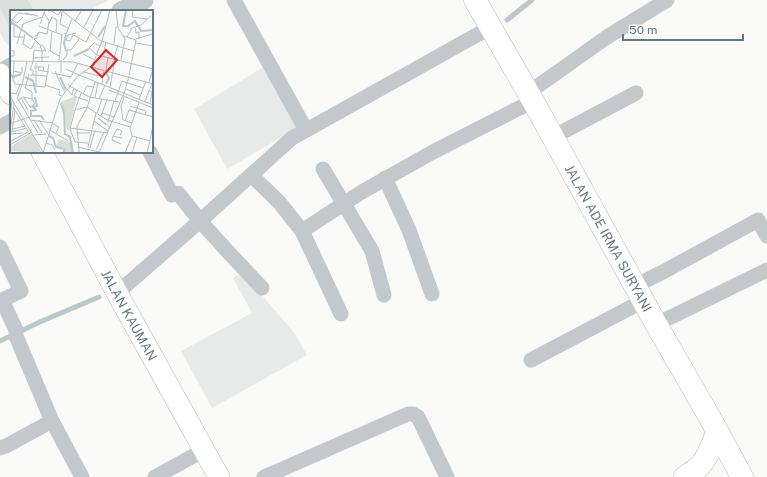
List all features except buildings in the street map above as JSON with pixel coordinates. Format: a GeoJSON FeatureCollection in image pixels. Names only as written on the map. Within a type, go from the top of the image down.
{"type":"FeatureCollection","features":[{"type":"Feature","properties":{"kind":"main road","name":"JALAN ADE IRMA SURYANI"},"geometry":{"type":"LineString","coordinates":[[475,0],[531,97],[742,477]]}},
{"type":"Feature","properties":{"kind":"main road"},"geometry":{"type":"LineString","coordinates":[[0,73],[10,92]]}},
{"type":"Feature","properties":{"kind":"main road","name":"JALAN KAUMAN"},"geometry":{"type":"LineString","coordinates":[[43,153],[117,293],[219,477]]}},
{"type":"Feature","properties":{"kind":"main road"},"geometry":{"type":"LineString","coordinates":[[685,477],[698,468],[706,457],[718,432]]}},
{"type":"Feature","properties":{"kind":"street"},"geometry":{"type":"LineString","coordinates":[[123,10],[144,0]]}},
{"type":"Feature","properties":{"kind":"street"},"geometry":{"type":"LineString","coordinates":[[234,0],[306,130]]}},
{"type":"Feature","properties":{"kind":"street"},"geometry":{"type":"LineString","coordinates":[[302,231],[385,178],[531,97],[607,37],[667,0]]}},
{"type":"Feature","properties":{"kind":"street"},"geometry":{"type":"LineString","coordinates":[[117,293],[292,138],[491,27]]}},
{"type":"Feature","properties":{"kind":"street"},"geometry":{"type":"LineString","coordinates":[[0,73],[10,68]]}},
{"type":"Feature","properties":{"kind":"street"},"geometry":{"type":"LineString","coordinates":[[553,137],[636,93]]}},
{"type":"Feature","properties":{"kind":"street"},"geometry":{"type":"LineString","coordinates":[[0,127],[10,122]]}},
{"type":"Feature","properties":{"kind":"street"},"geometry":{"type":"LineString","coordinates":[[151,153],[172,195],[178,192],[200,221],[262,288]]}},
{"type":"Feature","properties":{"kind":"street"},"geometry":{"type":"LineString","coordinates":[[323,169],[372,251],[384,295]]}},
{"type":"Feature","properties":{"kind":"street"},"geometry":{"type":"LineString","coordinates":[[251,175],[279,202],[302,231],[341,314]]}},
{"type":"Feature","properties":{"kind":"street"},"geometry":{"type":"LineString","coordinates":[[385,178],[410,230],[432,294]]}},
{"type":"Feature","properties":{"kind":"street"},"geometry":{"type":"LineString","coordinates":[[531,360],[639,293],[663,272],[763,218],[767,236]]}},
{"type":"Feature","properties":{"kind":"street"},"geometry":{"type":"LineString","coordinates":[[0,247],[21,291],[2,300],[52,421],[82,477]]}},
{"type":"Feature","properties":{"kind":"street"},"geometry":{"type":"LineString","coordinates":[[656,324],[767,270]]}},
{"type":"Feature","properties":{"kind":"street"},"geometry":{"type":"LineString","coordinates":[[264,477],[408,414],[413,414],[418,417],[447,477]]}},
{"type":"Feature","properties":{"kind":"street"},"geometry":{"type":"LineString","coordinates":[[2,444],[52,421]]}},
{"type":"Feature","properties":{"kind":"street"},"geometry":{"type":"LineString","coordinates":[[155,477],[204,450]]}},
{"type":"Feature","properties":{"kind":"shaded area"},"geometry":{"type":"Polygon","coordinates":[[[0,0],[109,0],[89,10],[10,10],[10,46],[5,42],[0,32],[0,0]]]}},
{"type":"Feature","properties":{"kind":"shaded area"},"geometry":{"type":"Polygon","coordinates":[[[0,0],[28,0],[33,10],[10,10],[10,28],[0,8],[0,0]]]}},
{"type":"Feature","properties":{"kind":"shaded area"},"geometry":{"type":"Polygon","coordinates":[[[267,65],[301,126],[227,169],[194,109],[267,65]]]}},
{"type":"Feature","properties":{"kind":"shaded area"},"geometry":{"type":"Polygon","coordinates":[[[242,272],[295,334],[307,355],[212,408],[181,351],[252,313],[233,278],[242,272]]]}},
{"type":"Feature","properties":{"kind":"waterway"},"geometry":{"type":"LineString","coordinates":[[507,20],[532,0]]}},
{"type":"Feature","properties":{"kind":"waterway"},"geometry":{"type":"LineString","coordinates":[[0,341],[42,321],[99,297]]}}]}
